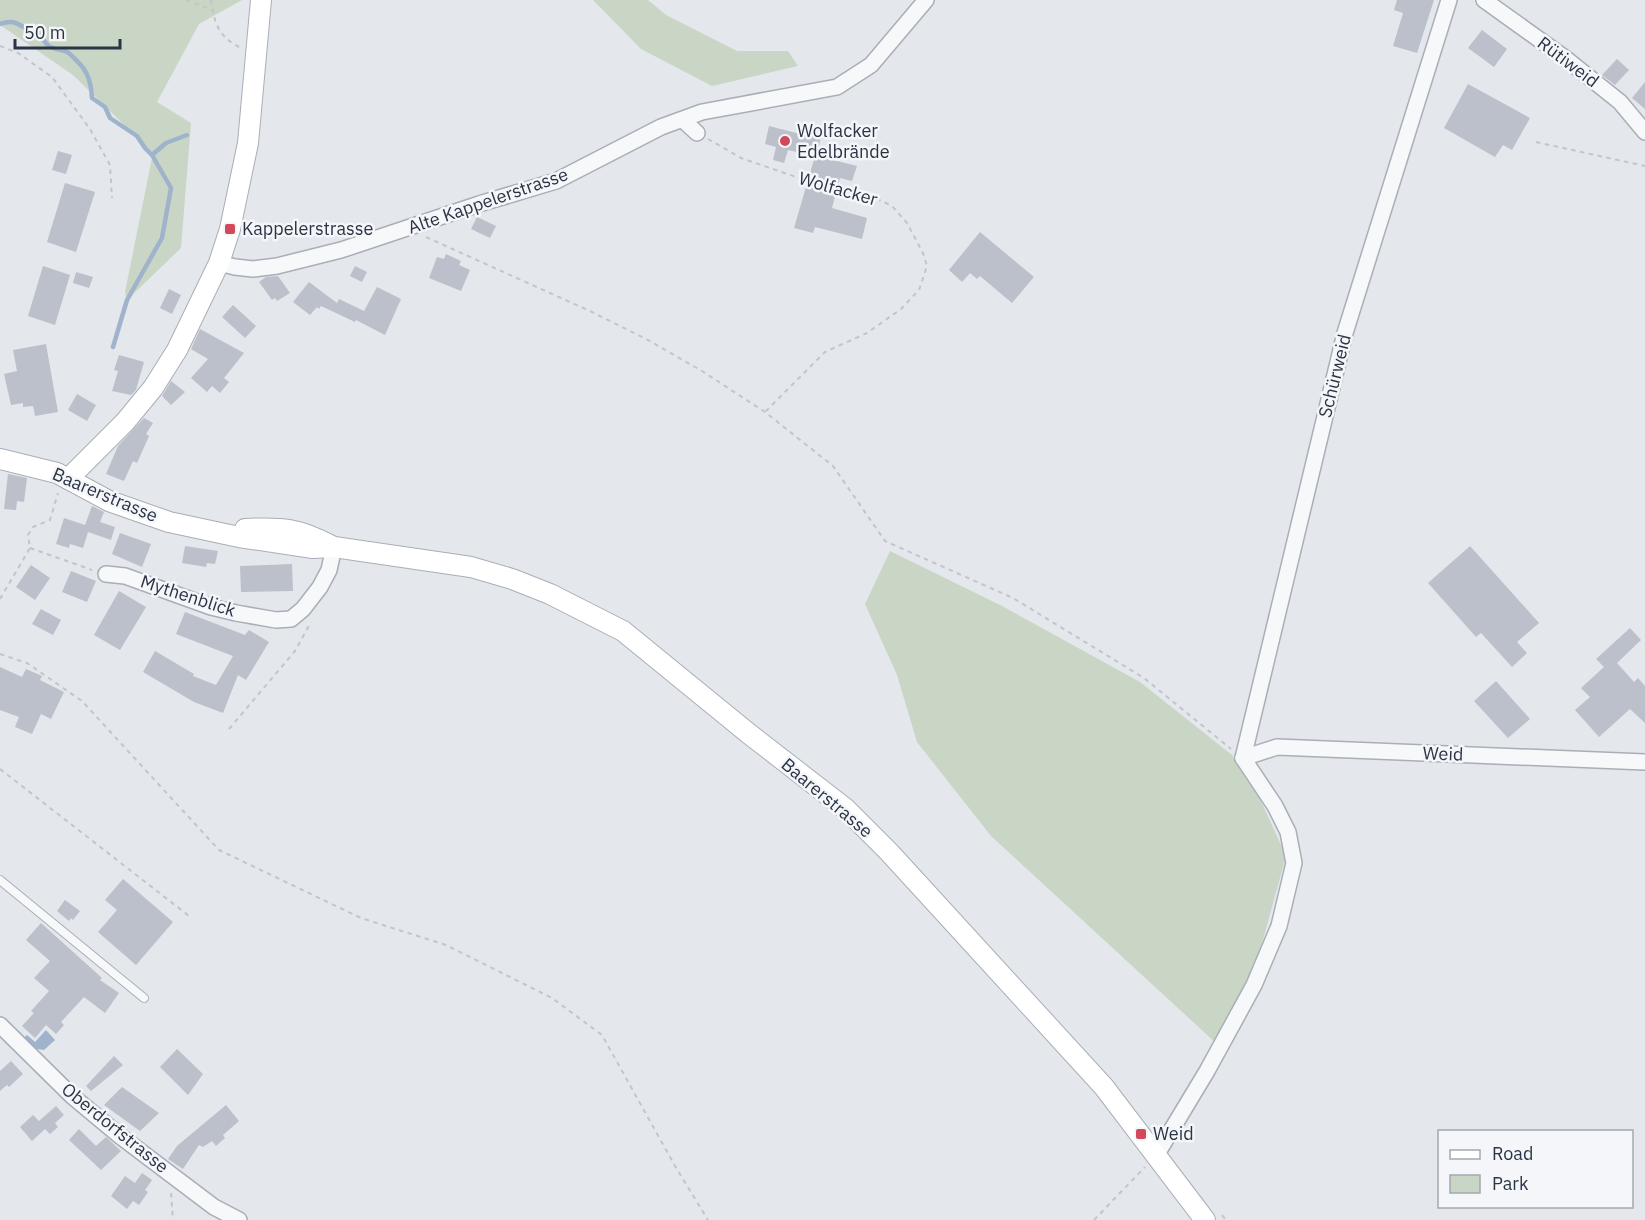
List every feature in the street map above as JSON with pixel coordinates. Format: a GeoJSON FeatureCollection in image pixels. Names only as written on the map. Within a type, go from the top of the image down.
{"type":"FeatureCollection","features":[{"type":"Feature","properties":{"kind":"street"},"geometry":{"type":"LineString","coordinates":[[68,479],[125,422],[153,388],[177,350],[219,262],[230,229],[248,143],[261,0]]}},
{"type":"Feature","properties":{"kind":"street","name":"Alte Kappelerstrasse"},"geometry":{"type":"LineString","coordinates":[[219,262],[235,267],[277,266],[341,250],[556,181],[661,127],[702,112],[837,87],[871,65],[926,0]]}},
{"type":"Feature","properties":{"kind":"street","name":"Schürweid"},"geometry":{"type":"LineString","coordinates":[[1243,758],[1345,333],[1449,0]]}},
{"type":"Feature","properties":{"kind":"street","name":"Rütiweid"},"geometry":{"type":"LineString","coordinates":[[1484,0],[1620,102],[1645,132]]}},
{"type":"Feature","properties":{"kind":"street"},"geometry":{"type":"LineString","coordinates":[[683,120],[697,133]]}},
{"type":"Feature","properties":{"kind":"street","name":"Baarerstrasse"},"geometry":{"type":"LineString","coordinates":[[0,459],[51,470],[109,501],[169,522],[209,530],[275,528],[308,533],[334,547],[481,570],[550,594],[623,631],[846,809],[932,897],[1047,1023],[1104,1087],[1157,1154],[1213,1216]]}},
{"type":"Feature","properties":{"kind":"street","name":"Mythenblick"},"geometry":{"type":"LineString","coordinates":[[106,574],[125,576],[211,607],[276,620],[291,619],[303,609],[320,587],[329,570],[334,547]]}},
{"type":"Feature","properties":{"kind":"street","name":"Weid"},"geometry":{"type":"LineString","coordinates":[[1243,758],[1277,747],[1645,762]]}},
{"type":"Feature","properties":{"kind":"street"},"geometry":{"type":"LineString","coordinates":[[1157,1154],[1207,1071],[1254,985],[1280,926],[1294,863],[1288,832],[1275,806],[1243,758]]}},
{"type":"Feature","properties":{"kind":"street","name":"Oberdorfstrasse"},"geometry":{"type":"LineString","coordinates":[[0,1025],[72,1096],[120,1136],[214,1207],[239,1220]]}},
{"type":"Feature","properties":{"kind":"lane"},"geometry":{"type":"LineString","coordinates":[[0,880],[144,999]]}},
{"type":"Feature","properties":{"kind":"path"},"geometry":{"type":"LineString","coordinates":[[186,0],[213,10]]}},
{"type":"Feature","properties":{"kind":"path"},"geometry":{"type":"LineString","coordinates":[[211,0],[214,20],[219,31],[227,40],[245,49],[257,50]]}},
{"type":"Feature","properties":{"kind":"path"},"geometry":{"type":"LineString","coordinates":[[0,46],[18,53],[52,77],[90,129],[110,165],[111,198]]}},
{"type":"Feature","properties":{"kind":"path","name":"Wolfacker"},"geometry":{"type":"LineString","coordinates":[[697,133],[741,158],[799,178],[864,193],[892,206],[907,223],[923,253],[927,266],[919,290],[901,309],[867,333],[825,352],[765,412]]}},
{"type":"Feature","properties":{"kind":"path"},"geometry":{"type":"LineString","coordinates":[[1536,142],[1645,166]]}},
{"type":"Feature","properties":{"kind":"path"},"geometry":{"type":"LineString","coordinates":[[406,228],[592,312],[702,371],[765,412],[833,466],[885,542],[1013,598],[1033,610],[1144,678],[1243,758]]}},
{"type":"Feature","properties":{"kind":"path"},"geometry":{"type":"LineString","coordinates":[[0,600],[30,548],[28,535],[33,527],[51,520],[60,487],[68,479]]}},
{"type":"Feature","properties":{"kind":"path"},"geometry":{"type":"LineString","coordinates":[[30,548],[106,574]]}},
{"type":"Feature","properties":{"kind":"path"},"geometry":{"type":"LineString","coordinates":[[229,729],[295,651],[313,620]]}},
{"type":"Feature","properties":{"kind":"path"},"geometry":{"type":"LineString","coordinates":[[0,654],[27,663],[82,701],[219,850],[362,918],[446,945],[552,998],[602,1035],[708,1220]]}},
{"type":"Feature","properties":{"kind":"path"},"geometry":{"type":"LineString","coordinates":[[0,769],[189,916]]}},
{"type":"Feature","properties":{"kind":"path"},"geometry":{"type":"LineString","coordinates":[[1094,1220],[1157,1154]]}},
{"type":"Feature","properties":{"kind":"path"},"geometry":{"type":"LineString","coordinates":[[169,1172],[173,1220]]}},
{"type":"Feature","properties":{"kind":"path"},"geometry":{"type":"LineString","coordinates":[[1213,1216],[1226,1220]]}},
{"type":"Feature","properties":{"kind":"green space"},"geometry":{"type":"Polygon","coordinates":[[[0,0],[242,0],[199,24],[157,102],[191,123],[181,248],[127,300],[125,292],[153,153],[73,75],[0,25],[0,0]]]}},
{"type":"Feature","properties":{"kind":"green space"},"geometry":{"type":"Polygon","coordinates":[[[593,0],[648,0],[666,15],[737,51],[788,51],[798,66],[712,86],[641,49],[593,0]]]}},
{"type":"Feature","properties":{"kind":"green space"},"geometry":{"type":"Polygon","coordinates":[[[890,551],[1002,606],[1140,682],[1232,755],[1260,799],[1286,856],[1250,987],[1217,1044],[991,836],[917,742],[897,675],[865,604],[890,551]]]}},
{"type":"Feature","properties":{"kind":"water"},"geometry":{"type":"Polygon","coordinates":[[[46,1030],[55,1040],[44,1050],[37,1049],[24,1038],[27,1035],[35,1042],[46,1030]]]}},
{"type":"Feature","properties":{"kind":"building"},"geometry":{"type":"Polygon","coordinates":[[[1397,0],[1434,0],[1417,53],[1393,46],[1403,13],[1394,10],[1397,0]]]}},
{"type":"Feature","properties":{"kind":"building"},"geometry":{"type":"Polygon","coordinates":[[[1482,30],[1507,49],[1494,67],[1468,48],[1482,30]]]}},
{"type":"Feature","properties":{"kind":"building"},"geometry":{"type":"Polygon","coordinates":[[[1617,59],[1629,70],[1615,85],[1602,75],[1617,59]]]}},
{"type":"Feature","properties":{"kind":"building"},"geometry":{"type":"Polygon","coordinates":[[[1645,82],[1645,109],[1632,98],[1645,82]]]}},
{"type":"Feature","properties":{"kind":"building"},"geometry":{"type":"Polygon","coordinates":[[[1468,84],[1530,118],[1512,150],[1503,145],[1495,157],[1444,128],[1468,84]]]}},
{"type":"Feature","properties":{"kind":"building"},"geometry":{"type":"Polygon","coordinates":[[[769,126],[804,135],[805,127],[822,131],[817,156],[857,166],[852,181],[840,178],[832,208],[867,218],[862,239],[815,227],[813,233],[794,228],[815,156],[788,150],[784,163],[773,160],[776,147],[765,144],[769,126]]]}},
{"type":"Feature","properties":{"kind":"building"},"geometry":{"type":"Polygon","coordinates":[[[58,151],[72,155],[66,174],[52,170],[58,151]]]}},
{"type":"Feature","properties":{"kind":"building"},"geometry":{"type":"Polygon","coordinates":[[[65,183],[95,192],[76,252],[47,242],[65,183]]]}},
{"type":"Feature","properties":{"kind":"building"},"geometry":{"type":"Polygon","coordinates":[[[477,217],[496,226],[490,238],[471,229],[477,217]]]}},
{"type":"Feature","properties":{"kind":"building"},"geometry":{"type":"Polygon","coordinates":[[[980,232],[1034,277],[1012,303],[980,276],[977,279],[970,273],[962,282],[949,270],[980,232]]]}},
{"type":"Feature","properties":{"kind":"building"},"geometry":{"type":"Polygon","coordinates":[[[446,254],[461,261],[459,265],[470,270],[461,291],[429,278],[437,257],[444,259],[446,254]]]}},
{"type":"Feature","properties":{"kind":"building"},"geometry":{"type":"Polygon","coordinates":[[[43,266],[70,275],[55,325],[28,316],[43,266]]]}},
{"type":"Feature","properties":{"kind":"building"},"geometry":{"type":"Polygon","coordinates":[[[355,266],[367,272],[362,282],[350,276],[355,266]]]}},
{"type":"Feature","properties":{"kind":"building"},"geometry":{"type":"Polygon","coordinates":[[[76,272],[93,277],[89,288],[73,283],[76,272]]]}},
{"type":"Feature","properties":{"kind":"building"},"geometry":{"type":"Polygon","coordinates":[[[278,276],[290,293],[277,301],[275,298],[272,300],[259,282],[266,277],[278,276]]]}},
{"type":"Feature","properties":{"kind":"building"},"geometry":{"type":"Polygon","coordinates":[[[309,282],[337,303],[339,299],[364,311],[377,287],[401,299],[385,335],[321,306],[310,315],[293,302],[309,282]]]}},
{"type":"Feature","properties":{"kind":"building"},"geometry":{"type":"Polygon","coordinates":[[[169,289],[181,295],[172,314],[160,308],[169,289]]]}},
{"type":"Feature","properties":{"kind":"building"},"geometry":{"type":"Polygon","coordinates":[[[233,305],[256,326],[245,338],[222,317],[233,305]]]}},
{"type":"Feature","properties":{"kind":"building"},"geometry":{"type":"Polygon","coordinates":[[[200,329],[244,353],[224,378],[229,382],[220,393],[212,386],[207,392],[191,378],[208,359],[191,349],[200,329]]]}},
{"type":"Feature","properties":{"kind":"building"},"geometry":{"type":"Polygon","coordinates":[[[46,344],[58,412],[35,416],[33,406],[23,407],[23,403],[11,405],[4,374],[17,371],[13,350],[46,344]]]}},
{"type":"Feature","properties":{"kind":"building"},"geometry":{"type":"Polygon","coordinates":[[[119,355],[144,362],[136,390],[131,395],[112,391],[118,371],[114,370],[119,355]]]}},
{"type":"Feature","properties":{"kind":"building"},"geometry":{"type":"Polygon","coordinates":[[[171,381],[185,392],[171,405],[162,396],[171,381]]]}},
{"type":"Feature","properties":{"kind":"building"},"geometry":{"type":"Polygon","coordinates":[[[77,394],[96,405],[87,421],[68,410],[77,394]]]}},
{"type":"Feature","properties":{"kind":"building"},"geometry":{"type":"Polygon","coordinates":[[[144,418],[153,423],[146,434],[149,436],[137,463],[133,461],[124,481],[106,474],[118,446],[144,418]]]}},
{"type":"Feature","properties":{"kind":"building"},"geometry":{"type":"Polygon","coordinates":[[[8,474],[27,478],[24,502],[17,501],[16,510],[4,509],[8,474]]]}},
{"type":"Feature","properties":{"kind":"building"},"geometry":{"type":"Polygon","coordinates":[[[92,506],[104,512],[100,522],[115,527],[111,540],[88,532],[83,548],[70,544],[69,548],[56,544],[64,518],[85,525],[92,506]]]}},
{"type":"Feature","properties":{"kind":"building"},"geometry":{"type":"Polygon","coordinates":[[[120,533],[151,544],[142,567],[112,554],[120,533]]]}},
{"type":"Feature","properties":{"kind":"building"},"geometry":{"type":"Polygon","coordinates":[[[185,546],[218,551],[215,564],[207,563],[206,567],[182,563],[185,546]]]}},
{"type":"Feature","properties":{"kind":"building"},"geometry":{"type":"Polygon","coordinates":[[[1470,546],[1539,623],[1517,642],[1527,653],[1512,667],[1481,633],[1476,637],[1428,583],[1470,546]]]}},
{"type":"Feature","properties":{"kind":"building"},"geometry":{"type":"Polygon","coordinates":[[[292,564],[293,591],[241,592],[240,566],[292,564]]]}},
{"type":"Feature","properties":{"kind":"building"},"geometry":{"type":"Polygon","coordinates":[[[31,565],[50,578],[35,600],[16,587],[31,565]]]}},
{"type":"Feature","properties":{"kind":"building"},"geometry":{"type":"Polygon","coordinates":[[[71,571],[96,581],[87,602],[62,592],[71,571]]]}},
{"type":"Feature","properties":{"kind":"building"},"geometry":{"type":"Polygon","coordinates":[[[119,591],[146,607],[120,650],[94,635],[119,591]]]}},
{"type":"Feature","properties":{"kind":"building"},"geometry":{"type":"Polygon","coordinates":[[[41,609],[61,620],[53,635],[32,624],[41,609]]]}},
{"type":"Feature","properties":{"kind":"building"},"geometry":{"type":"Polygon","coordinates":[[[185,612],[245,635],[249,630],[269,642],[246,680],[238,675],[223,713],[194,702],[143,672],[155,651],[194,674],[193,676],[216,685],[233,656],[176,634],[185,612]]]}},
{"type":"Feature","properties":{"kind":"building"},"geometry":{"type":"Polygon","coordinates":[[[1630,628],[1641,640],[1617,663],[1634,682],[1638,678],[1645,686],[1645,723],[1630,709],[1599,737],[1575,710],[1590,697],[1581,688],[1604,667],[1596,659],[1630,628]]]}},
{"type":"Feature","properties":{"kind":"building"},"geometry":{"type":"Polygon","coordinates":[[[0,667],[22,677],[26,669],[42,676],[40,680],[64,692],[51,719],[41,714],[32,734],[15,727],[19,717],[0,710],[0,667]]]}},
{"type":"Feature","properties":{"kind":"building"},"geometry":{"type":"Polygon","coordinates":[[[1496,681],[1530,719],[1508,738],[1474,701],[1496,681]]]}},
{"type":"Feature","properties":{"kind":"building"},"geometry":{"type":"Polygon","coordinates":[[[123,879],[173,922],[136,965],[98,932],[117,910],[105,900],[123,879]]]}},
{"type":"Feature","properties":{"kind":"building"},"geometry":{"type":"Polygon","coordinates":[[[65,900],[80,911],[73,920],[71,918],[69,921],[57,911],[65,900]]]}},
{"type":"Feature","properties":{"kind":"building"},"geometry":{"type":"Polygon","coordinates":[[[41,923],[102,978],[100,980],[119,993],[105,1013],[84,997],[61,1022],[64,1025],[56,1034],[46,1025],[35,1038],[22,1026],[34,1013],[31,1011],[49,991],[34,978],[50,961],[26,940],[41,923]]]}},
{"type":"Feature","properties":{"kind":"building"},"geometry":{"type":"Polygon","coordinates":[[[177,1049],[203,1074],[188,1095],[160,1067],[177,1049]]]}},
{"type":"Feature","properties":{"kind":"building"},"geometry":{"type":"Polygon","coordinates":[[[114,1056],[123,1065],[91,1091],[86,1086],[114,1056]]]}},
{"type":"Feature","properties":{"kind":"building"},"geometry":{"type":"Polygon","coordinates":[[[11,1061],[23,1074],[9,1087],[7,1085],[0,1091],[0,1071],[11,1061]]]}},
{"type":"Feature","properties":{"kind":"building"},"geometry":{"type":"Polygon","coordinates":[[[122,1087],[159,1113],[140,1131],[104,1105],[122,1087]]]}},
{"type":"Feature","properties":{"kind":"building"},"geometry":{"type":"Polygon","coordinates":[[[226,1105],[239,1121],[223,1135],[225,1138],[216,1146],[212,1141],[203,1147],[199,1145],[183,1169],[168,1159],[177,1146],[226,1105]]]}},
{"type":"Feature","properties":{"kind":"building"},"geometry":{"type":"Polygon","coordinates":[[[56,1106],[64,1115],[55,1123],[58,1127],[50,1134],[45,1129],[32,1141],[20,1127],[33,1115],[39,1121],[56,1106]]]}},
{"type":"Feature","properties":{"kind":"building"},"geometry":{"type":"Polygon","coordinates":[[[79,1129],[96,1146],[106,1137],[121,1151],[101,1170],[69,1140],[79,1129]]]}},
{"type":"Feature","properties":{"kind":"building"},"geometry":{"type":"Polygon","coordinates":[[[142,1173],[152,1180],[145,1190],[148,1192],[139,1205],[133,1201],[127,1209],[111,1196],[125,1176],[135,1183],[142,1173]]]}},
{"type":"Feature","properties":{"kind":"waterway"},"geometry":{"type":"LineString","coordinates":[[0,24],[16,23],[39,33],[50,46],[71,55],[86,73],[92,98],[105,107],[110,118],[137,136],[152,155],[171,188],[162,238],[127,300],[113,347]]}},
{"type":"Feature","properties":{"kind":"waterway"},"geometry":{"type":"LineString","coordinates":[[152,155],[166,143],[187,135]]}},
{"type":"Feature","properties":{"kind":"place","name":"Wolfacker Edelbrände"},"geometry":{"type":"Point","coordinates":[785,141]}},
{"type":"Feature","properties":{"kind":"place","name":"Kappelerstrasse"},"geometry":{"type":"Point","coordinates":[230,229]}},
{"type":"Feature","properties":{"kind":"place","name":"Weid"},"geometry":{"type":"Point","coordinates":[1141,1134]}}]}
